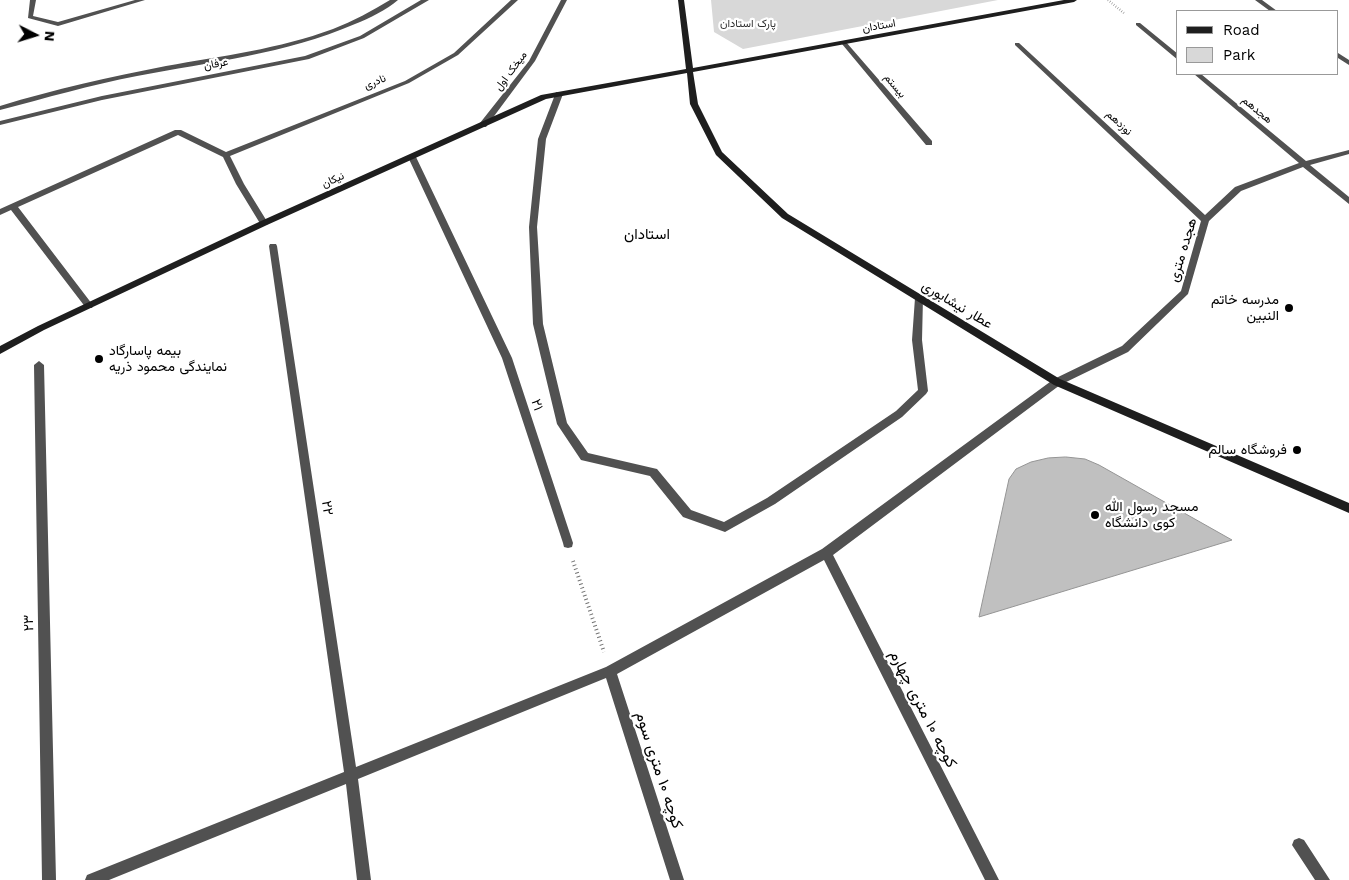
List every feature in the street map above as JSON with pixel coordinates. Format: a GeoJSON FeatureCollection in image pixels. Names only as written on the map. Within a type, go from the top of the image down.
{"type":"FeatureCollection","features":[{"type":"Feature","properties":{"kind":"main road","name":"عطار نیشابوری"},"geometry":{"type":"LineString","coordinates":[[681,0],[688,71],[694,104],[719,153],[785,216],[1057,382],[1349,508]]}},
{"type":"Feature","properties":{"kind":"main road","name":"استادان"},"geometry":{"type":"LineString","coordinates":[[688,71],[1074,0]]}},
{"type":"Feature","properties":{"kind":"main road","name":"نیکان"},"geometry":{"type":"LineString","coordinates":[[0,350],[264,223],[544,97],[688,71]]}},
{"type":"Feature","properties":{"kind":"street"},"geometry":{"type":"LineString","coordinates":[[33,0],[30,17],[58,24],[142,0]]}},
{"type":"Feature","properties":{"kind":"street","name":"عرفان"},"geometry":{"type":"LineString","coordinates":[[0,108],[135,74],[257,53],[329,34],[395,0]]}},
{"type":"Feature","properties":{"kind":"street","name":"عرفان"},"geometry":{"type":"LineString","coordinates":[[0,123],[102,98],[307,58],[362,37],[426,0]]}},
{"type":"Feature","properties":{"kind":"street","name":"نادری"},"geometry":{"type":"LineString","coordinates":[[226,155],[407,82],[456,54],[515,0]]}},
{"type":"Feature","properties":{"kind":"street","name":"میخک اول"},"geometry":{"type":"LineString","coordinates":[[483,125],[532,61],[564,0]]}},
{"type":"Feature","properties":{"kind":"street"},"geometry":{"type":"LineString","coordinates":[[1258,0],[1273,10]]}},
{"type":"Feature","properties":{"kind":"street"},"geometry":{"type":"LineString","coordinates":[[1138,24],[1176,56]]}},
{"type":"Feature","properties":{"kind":"street","name":"بیستم"},"geometry":{"type":"LineString","coordinates":[[844,43],[929,143]]}},
{"type":"Feature","properties":{"kind":"street","name":"نوزدهم"},"geometry":{"type":"LineString","coordinates":[[1017,44],[1204,220]]}},
{"type":"Feature","properties":{"kind":"street","name":"هجدهم"},"geometry":{"type":"LineString","coordinates":[[1198,75],[1349,201]]}},
{"type":"Feature","properties":{"kind":"street"},"geometry":{"type":"LineString","coordinates":[[558,94],[542,139],[533,227],[538,324],[562,424],[585,457],[652,472],[687,514],[725,527],[771,501],[899,414],[923,391],[917,340],[919,298]]}},
{"type":"Feature","properties":{"kind":"street"},"geometry":{"type":"LineString","coordinates":[[0,212],[178,132],[226,155],[240,184],[264,223]]}},
{"type":"Feature","properties":{"kind":"street","name":"هجده متری"},"geometry":{"type":"LineString","coordinates":[[92,880],[610,671],[826,553],[1057,382],[1125,349],[1185,292],[1204,220],[1238,189],[1303,164],[1349,152]]}},
{"type":"Feature","properties":{"kind":"street","name":"۲۱"},"geometry":{"type":"LineString","coordinates":[[412,157],[507,358],[568,543]]}},
{"type":"Feature","properties":{"kind":"street"},"geometry":{"type":"LineString","coordinates":[[13,207],[89,306]]}},
{"type":"Feature","properties":{"kind":"street","name":"۲۲"},"geometry":{"type":"LineString","coordinates":[[273,246],[351,776],[364,880]]}},
{"type":"Feature","properties":{"kind":"street","name":"۲۳"},"geometry":{"type":"LineString","coordinates":[[39,365],[49,880]]}},
{"type":"Feature","properties":{"kind":"street","name":"کوچه ۱۰ متری چهارم"},"geometry":{"type":"LineString","coordinates":[[826,553],[992,880]]}},
{"type":"Feature","properties":{"kind":"street","name":"کوچه ۱۰ متری سوم"},"geometry":{"type":"LineString","coordinates":[[610,671],[677,880]]}},
{"type":"Feature","properties":{"kind":"street"},"geometry":{"type":"LineString","coordinates":[[1299,845],[1323,880]]}},
{"type":"Feature","properties":{"kind":"path"},"geometry":{"type":"LineString","coordinates":[[568,543],[610,671]]}},
{"type":"Feature","properties":{"kind":"green space","name":"پارک استادان"},"geometry":{"type":"Polygon","coordinates":[[[711,0],[998,0],[743,49],[714,32],[711,0]]]}},
{"type":"Feature","properties":{"kind":"building","name":"مسجد رسول الله کوی دانشگاه"},"geometry":{"type":"Polygon","coordinates":[[[1048,458],[1085,459],[1099,465],[1232,540],[979,617],[1009,479],[1016,469],[1031,462],[1048,458]]]}},
{"type":"Feature","properties":{"kind":"place","name":"مدرسه خاتم النبین"},"geometry":{"type":"Point","coordinates":[1289,308]}},
{"type":"Feature","properties":{"kind":"place","name":"بیمه پاسارگاد نمایندگی محمود ذریه"},"geometry":{"type":"Point","coordinates":[99,359]}},
{"type":"Feature","properties":{"kind":"place","name":"فروشگاه سالم"},"geometry":{"type":"Point","coordinates":[1297,450]}},
{"type":"Feature","properties":{"kind":"place","name":"مسجد رسول الله کوی دانشگاه"},"geometry":{"type":"Point","coordinates":[1095,515]}},
{"type":"Feature","properties":{"kind":"district","name":"استادان"},"geometry":{"type":"Point","coordinates":[647,235]}}]}
